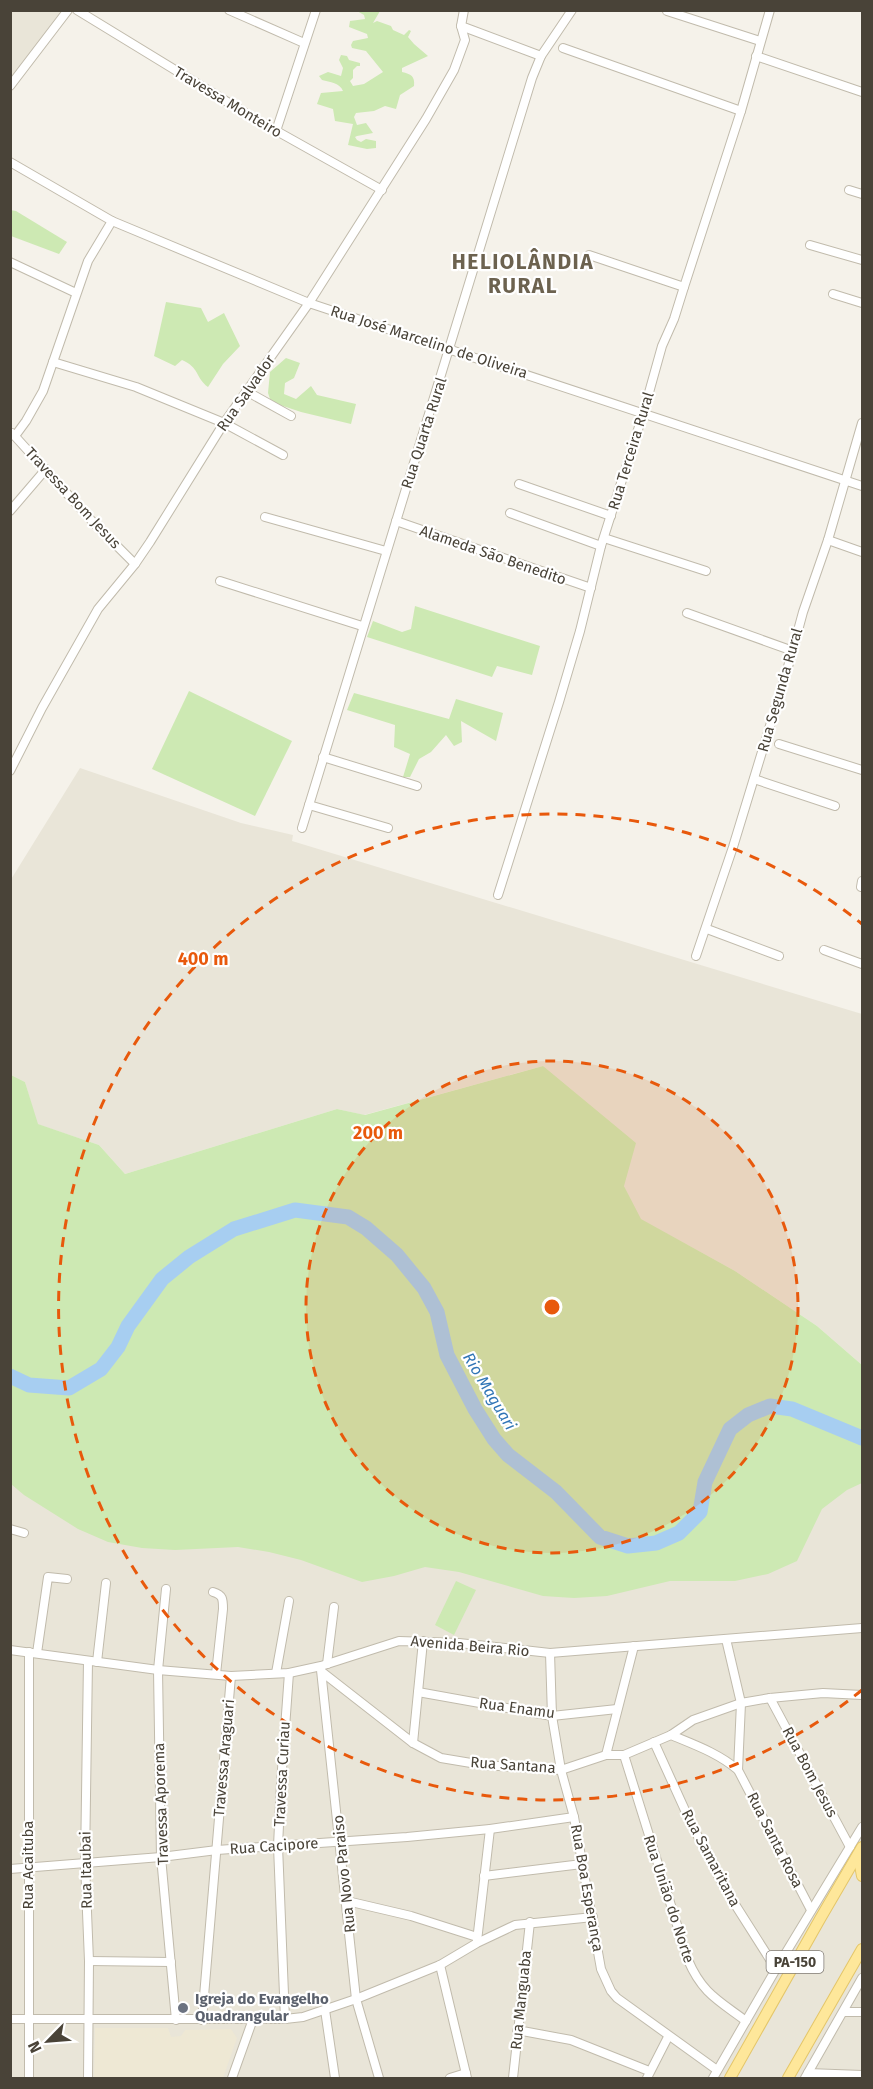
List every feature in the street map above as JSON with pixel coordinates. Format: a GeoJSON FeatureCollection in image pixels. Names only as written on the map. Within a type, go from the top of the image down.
{"type":"FeatureCollection","features":[{"type":"Feature","properties":{"kind":"main road","name":"PA-150"},"geometry":{"type":"LineString","coordinates":[[730,2079],[862,1847]]}},
{"type":"Feature","properties":{"kind":"main road"},"geometry":{"type":"LineString","coordinates":[[862,1861],[860,1865],[862,1876]]}},
{"type":"Feature","properties":{"kind":"main road","name":"PA-150"},"geometry":{"type":"LineString","coordinates":[[788,2079],[862,1949]]}},
{"type":"Feature","properties":{"kind":"street"},"geometry":{"type":"LineString","coordinates":[[10,86],[68,10]]}},
{"type":"Feature","properties":{"kind":"street","name":"Travessa Monteiro"},"geometry":{"type":"LineString","coordinates":[[77,10],[276,131],[382,190]]}},
{"type":"Feature","properties":{"kind":"street"},"geometry":{"type":"LineString","coordinates":[[230,10],[304,43]]}},
{"type":"Feature","properties":{"kind":"street"},"geometry":{"type":"LineString","coordinates":[[276,131],[316,10]]}},
{"type":"Feature","properties":{"kind":"street","name":"Rua Salvador"},"geometry":{"type":"LineString","coordinates":[[10,771],[15,751],[98,609],[135,564],[170,513],[224,423],[309,303],[382,190],[454,70],[465,40],[461,26],[464,10]]}},
{"type":"Feature","properties":{"kind":"street","name":"Rua Quarta Rural"},"geometry":{"type":"LineString","coordinates":[[302,828],[355,661],[362,626],[451,349],[532,78],[541,56],[572,10]]}},
{"type":"Feature","properties":{"kind":"street","name":"Rua Terceira Rural"},"geometry":{"type":"LineString","coordinates":[[498,895],[508,855],[526,820],[602,542],[662,346],[674,319],[741,111],[770,10]]}},
{"type":"Feature","properties":{"kind":"street"},"geometry":{"type":"LineString","coordinates":[[667,11],[760,41]]}},
{"type":"Feature","properties":{"kind":"street"},"geometry":{"type":"LineString","coordinates":[[461,26],[541,56]]}},
{"type":"Feature","properties":{"kind":"street"},"geometry":{"type":"LineString","coordinates":[[563,48],[741,111]]}},
{"type":"Feature","properties":{"kind":"street"},"geometry":{"type":"LineString","coordinates":[[756,56],[862,92]]}},
{"type":"Feature","properties":{"kind":"street","name":"Rua José Marcelino de Oliveira"},"geometry":{"type":"LineString","coordinates":[[10,162],[112,221],[309,303],[862,486]]}},
{"type":"Feature","properties":{"kind":"street"},"geometry":{"type":"LineString","coordinates":[[849,190],[862,194]]}},
{"type":"Feature","properties":{"kind":"street"},"geometry":{"type":"LineString","coordinates":[[13,434],[26,421],[43,391],[88,261],[112,221]]}},
{"type":"Feature","properties":{"kind":"street"},"geometry":{"type":"LineString","coordinates":[[810,245],[862,260]]}},
{"type":"Feature","properties":{"kind":"street"},"geometry":{"type":"LineString","coordinates":[[589,255],[684,287]]}},
{"type":"Feature","properties":{"kind":"street"},"geometry":{"type":"LineString","coordinates":[[10,262],[76,293]]}},
{"type":"Feature","properties":{"kind":"street"},"geometry":{"type":"LineString","coordinates":[[833,294],[862,303]]}},
{"type":"Feature","properties":{"kind":"street"},"geometry":{"type":"LineString","coordinates":[[53,362],[136,387],[224,423],[283,455]]}},
{"type":"Feature","properties":{"kind":"street"},"geometry":{"type":"LineString","coordinates":[[246,391],[291,416]]}},
{"type":"Feature","properties":{"kind":"street","name":"Rua Segunda Rural"},"geometry":{"type":"LineString","coordinates":[[696,956],[783,694],[803,612],[828,540],[862,423]]}},
{"type":"Feature","properties":{"kind":"street","name":"Travessa Bom Jesus"},"geometry":{"type":"LineString","coordinates":[[13,434],[91,520],[135,564]]}},
{"type":"Feature","properties":{"kind":"street"},"geometry":{"type":"LineString","coordinates":[[10,511],[46,469]]}},
{"type":"Feature","properties":{"kind":"street"},"geometry":{"type":"LineString","coordinates":[[519,484],[611,516]]}},
{"type":"Feature","properties":{"kind":"street"},"geometry":{"type":"LineString","coordinates":[[510,513],[706,571]]}},
{"type":"Feature","properties":{"kind":"street"},"geometry":{"type":"LineString","coordinates":[[265,517],[386,552]]}},
{"type":"Feature","properties":{"kind":"street","name":"Alameda São Benedito"},"geometry":{"type":"LineString","coordinates":[[396,521],[591,588]]}},
{"type":"Feature","properties":{"kind":"street"},"geometry":{"type":"LineString","coordinates":[[828,540],[862,552]]}},
{"type":"Feature","properties":{"kind":"street"},"geometry":{"type":"LineString","coordinates":[[220,581],[362,626]]}},
{"type":"Feature","properties":{"kind":"street"},"geometry":{"type":"LineString","coordinates":[[687,613],[793,651]]}},
{"type":"Feature","properties":{"kind":"street"},"geometry":{"type":"LineString","coordinates":[[779,744],[862,770]]}},
{"type":"Feature","properties":{"kind":"street"},"geometry":{"type":"LineString","coordinates":[[323,757],[417,786]]}},
{"type":"Feature","properties":{"kind":"street"},"geometry":{"type":"LineString","coordinates":[[754,779],[836,806]]}},
{"type":"Feature","properties":{"kind":"street"},"geometry":{"type":"LineString","coordinates":[[309,805],[388,828]]}},
{"type":"Feature","properties":{"kind":"street"},"geometry":{"type":"LineString","coordinates":[[704,929],[779,956]]}},
{"type":"Feature","properties":{"kind":"street"},"geometry":{"type":"LineString","coordinates":[[824,950],[862,964]]}},
{"type":"Feature","properties":{"kind":"street"},"geometry":{"type":"LineString","coordinates":[[10,1529],[24,1533]]}},
{"type":"Feature","properties":{"kind":"street","name":"Rua Acaituba"},"geometry":{"type":"LineString","coordinates":[[29,2079],[28,1868],[33,1652],[48,1577],[67,1580]]}},
{"type":"Feature","properties":{"kind":"street","name":"Rua Itaubai"},"geometry":{"type":"LineString","coordinates":[[88,2079],[89,2020],[85,1863],[93,1662],[106,1583]]}},
{"type":"Feature","properties":{"kind":"street","name":"Travessa Aporema"},"geometry":{"type":"LineString","coordinates":[[166,1588],[158,1670],[161,1857],[176,2020]]}},
{"type":"Feature","properties":{"kind":"street"},"geometry":{"type":"LineString","coordinates":[[213,1592],[220,1594],[223,1599],[216,1674]]}},
{"type":"Feature","properties":{"kind":"street"},"geometry":{"type":"LineString","coordinates":[[276,1673],[289,1600]]}},
{"type":"Feature","properties":{"kind":"street","name":"Rua Novo Paraiso"},"geometry":{"type":"LineString","coordinates":[[334,1606],[323,1667],[356,1999],[379,2079]]}},
{"type":"Feature","properties":{"kind":"street","name":"Avenida Beira Rio"},"geometry":{"type":"LineString","coordinates":[[10,1650],[158,1670],[231,1676],[289,1673],[323,1667],[399,1641],[423,1641],[550,1653],[862,1628]]}},
{"type":"Feature","properties":{"kind":"street"},"geometry":{"type":"LineString","coordinates":[[726,1639],[741,1703],[738,1770]]}},
{"type":"Feature","properties":{"kind":"street"},"geometry":{"type":"LineString","coordinates":[[413,1743],[423,1641]]}},
{"type":"Feature","properties":{"kind":"street"},"geometry":{"type":"LineString","coordinates":[[606,1755],[634,1646]]}},
{"type":"Feature","properties":{"kind":"street","name":"Rua Boa Esperança"},"geometry":{"type":"LineString","coordinates":[[550,1653],[552,1716],[561,1770],[574,1817],[601,1969],[611,1991],[617,1998],[715,2074]]}},
{"type":"Feature","properties":{"kind":"street","name":"Rua Santana"},"geometry":{"type":"LineString","coordinates":[[323,1667],[413,1743],[441,1758],[483,1765],[561,1770],[606,1755],[624,1755],[671,1735],[693,1720],[741,1703],[823,1693],[862,1695]]}},
{"type":"Feature","properties":{"kind":"street","name":"Travessa Curiau"},"geometry":{"type":"LineString","coordinates":[[285,2019],[278,1846],[289,1673]]}},
{"type":"Feature","properties":{"kind":"street","name":"Travessa Araguari"},"geometry":{"type":"LineString","coordinates":[[202,2020],[231,1676]]}},
{"type":"Feature","properties":{"kind":"street","name":"Rua Enamu"},"geometry":{"type":"LineString","coordinates":[[418,1692],[552,1716],[617,1709]]}},
{"type":"Feature","properties":{"kind":"street","name":"Rua Bom Jesus"},"geometry":{"type":"LineString","coordinates":[[770,1698],[850,1847]]}},
{"type":"Feature","properties":{"kind":"street"},"geometry":{"type":"LineString","coordinates":[[671,1735],[726,1760],[738,1770]]}},
{"type":"Feature","properties":{"kind":"street","name":"Rua Samaritana"},"geometry":{"type":"LineString","coordinates":[[654,1742],[689,1819],[724,1887],[776,1969]]}},
{"type":"Feature","properties":{"kind":"street","name":"Rua União do Norte"},"geometry":{"type":"LineString","coordinates":[[624,1755],[688,1960],[696,1979],[707,1992],[746,2021]]}},
{"type":"Feature","properties":{"kind":"street","name":"Rua Santa Rosa"},"geometry":{"type":"LineString","coordinates":[[738,1770],[811,1910]]}},
{"type":"Feature","properties":{"kind":"street","name":"Rua Cacipore"},"geometry":{"type":"LineString","coordinates":[[10,1869],[490,1829],[574,1817]]}},
{"type":"Feature","properties":{"kind":"street"},"geometry":{"type":"LineString","coordinates":[[715,2074],[862,1827]]}},
{"type":"Feature","properties":{"kind":"street"},"geometry":{"type":"LineString","coordinates":[[477,1940],[490,1829]]}},
{"type":"Feature","properties":{"kind":"street"},"geometry":{"type":"LineString","coordinates":[[483,1876],[582,1863]]}},
{"type":"Feature","properties":{"kind":"street"},"geometry":{"type":"LineString","coordinates":[[347,1900],[411,1916],[477,1940]]}},
{"type":"Feature","properties":{"kind":"street"},"geometry":{"type":"LineString","coordinates":[[10,2019],[202,2020],[285,2019],[303,2016],[356,1999],[440,1965],[477,1940],[506,1929],[530,1923],[593,1917]]}},
{"type":"Feature","properties":{"kind":"street","name":"Rua Manguaba"},"geometry":{"type":"LineString","coordinates":[[513,2079],[530,1923]]}},
{"type":"Feature","properties":{"kind":"street"},"geometry":{"type":"LineString","coordinates":[[88,1961],[171,1962]]}},
{"type":"Feature","properties":{"kind":"street"},"geometry":{"type":"LineString","coordinates":[[440,1965],[457,2029],[466,2076],[450,2079]]}},
{"type":"Feature","properties":{"kind":"street"},"geometry":{"type":"LineString","coordinates":[[807,2076],[862,1978]]}},
{"type":"Feature","properties":{"kind":"street"},"geometry":{"type":"LineString","coordinates":[[325,2010],[332,2077]]}},
{"type":"Feature","properties":{"kind":"street"},"geometry":{"type":"LineString","coordinates":[[844,2012],[862,2012]]}},
{"type":"Feature","properties":{"kind":"street"},"geometry":{"type":"LineString","coordinates":[[232,2079],[253,2019]]}},
{"type":"Feature","properties":{"kind":"street"},"geometry":{"type":"LineString","coordinates":[[517,2030],[571,2040],[648,2075],[668,2037]]}},
{"type":"Feature","properties":{"kind":"street"},"geometry":{"type":"LineString","coordinates":[[807,2076],[862,2075]]}},
{"type":"Feature","properties":{"kind":"shaded area"},"geometry":{"type":"Polygon","coordinates":[[[11,11],[66,11],[11,78],[11,11]]]}},
{"type":"Feature","properties":{"kind":"shaded area"},"geometry":{"type":"Polygon","coordinates":[[[80,768],[241,823],[293,835],[292,841],[862,1014],[862,1365],[817,1326],[735,1271],[640,1219],[624,1186],[543,1066],[364,1115],[337,1109],[125,1174],[99,1145],[37,1124],[25,1082],[11,1075],[10,881],[80,768]]]}},
{"type":"Feature","properties":{"kind":"shaded area"},"geometry":{"type":"Polygon","coordinates":[[[11,1269],[862,1433],[862,2078],[11,2078],[11,1269]]]}},
{"type":"Feature","properties":{"kind":"shaded area"},"geometry":{"type":"Polygon","coordinates":[[[95,2028],[168,2028],[171,2037],[181,2036],[185,2030],[231,2029],[237,2038],[223,2078],[94,2078],[95,2028]]]}},
{"type":"Feature","properties":{"kind":"green space"},"geometry":{"type":"Polygon","coordinates":[[[357,11],[380,11],[373,23],[377,21],[391,26],[393,30],[404,35],[409,30],[411,31],[408,37],[428,56],[402,68],[402,72],[413,78],[414,86],[400,95],[396,109],[385,106],[374,111],[356,113],[354,117],[357,125],[366,123],[373,133],[357,136],[355,137],[357,140],[376,141],[376,148],[367,149],[348,145],[353,124],[335,121],[333,109],[317,104],[321,93],[343,91],[342,88],[322,80],[319,76],[328,72],[341,76],[343,68],[339,60],[341,55],[360,63],[360,66],[353,70],[353,78],[350,81],[353,86],[364,84],[383,72],[366,51],[352,48],[353,41],[368,38],[367,34],[349,27],[350,21],[365,19],[364,15],[357,11]]]}},
{"type":"Feature","properties":{"kind":"green space"},"geometry":{"type":"Polygon","coordinates":[[[10,210],[16,211],[67,242],[59,254],[11,236],[10,210]]]}},
{"type":"Feature","properties":{"kind":"green space"},"geometry":{"type":"Polygon","coordinates":[[[166,302],[201,308],[208,322],[224,313],[240,346],[223,364],[208,387],[188,363],[182,360],[175,366],[154,356],[166,302]]]}},
{"type":"Feature","properties":{"kind":"green space"},"geometry":{"type":"Polygon","coordinates":[[[286,358],[300,363],[294,378],[285,383],[284,394],[296,399],[311,386],[317,395],[356,404],[351,424],[271,402],[268,393],[270,372],[286,358]]]}},
{"type":"Feature","properties":{"kind":"green space"},"geometry":{"type":"Polygon","coordinates":[[[415,606],[540,646],[532,675],[497,666],[492,677],[367,637],[373,621],[402,632],[411,629],[415,606]]]}},
{"type":"Feature","properties":{"kind":"green space"},"geometry":{"type":"Polygon","coordinates":[[[189,691],[292,741],[255,816],[152,769],[189,691]]]}},
{"type":"Feature","properties":{"kind":"green space"},"geometry":{"type":"Polygon","coordinates":[[[354,693],[449,719],[456,699],[503,713],[496,741],[461,721],[462,742],[454,746],[446,735],[431,752],[419,759],[410,777],[403,777],[410,754],[394,747],[395,725],[347,710],[354,693]]]}},
{"type":"Feature","properties":{"kind":"green space"},"geometry":{"type":"Polygon","coordinates":[[[543,1066],[636,1143],[624,1186],[641,1219],[735,1271],[817,1326],[862,1365],[862,1483],[847,1490],[822,1509],[797,1561],[768,1574],[735,1581],[670,1581],[607,1596],[574,1598],[543,1596],[459,1572],[425,1567],[362,1582],[301,1560],[238,1547],[175,1550],[142,1548],[108,1542],[78,1529],[24,1495],[11,1484],[11,1075],[25,1082],[38,1124],[99,1145],[125,1174],[337,1109],[365,1115],[543,1066]]]}},
{"type":"Feature","properties":{"kind":"green space"},"geometry":{"type":"Polygon","coordinates":[[[456,1581],[476,1590],[454,1635],[435,1625],[456,1581]]]}},
{"type":"Feature","properties":{"kind":"waterway","name":"Rio Maguari"},"geometry":{"type":"LineString","coordinates":[[10,1376],[29,1385],[69,1388],[101,1369],[162,1279],[189,1257],[234,1229],[295,1210],[348,1217],[366,1228],[397,1255],[424,1288],[437,1312],[447,1355],[475,1409],[494,1439],[508,1455],[556,1492],[600,1537],[628,1546],[656,1543],[679,1533],[700,1512],[705,1482],[730,1429],[748,1415],[770,1406],[792,1409],[862,1438]]}},
{"type":"Feature","properties":{"kind":"place","name":"Igreja do Evangelho Quadrangular"},"geometry":{"type":"Point","coordinates":[183,2008]}},
{"type":"Feature","properties":{"kind":"district","name":"HELIOLÂNDIA RURAL"},"geometry":{"type":"Point","coordinates":[523,274]}}]}
